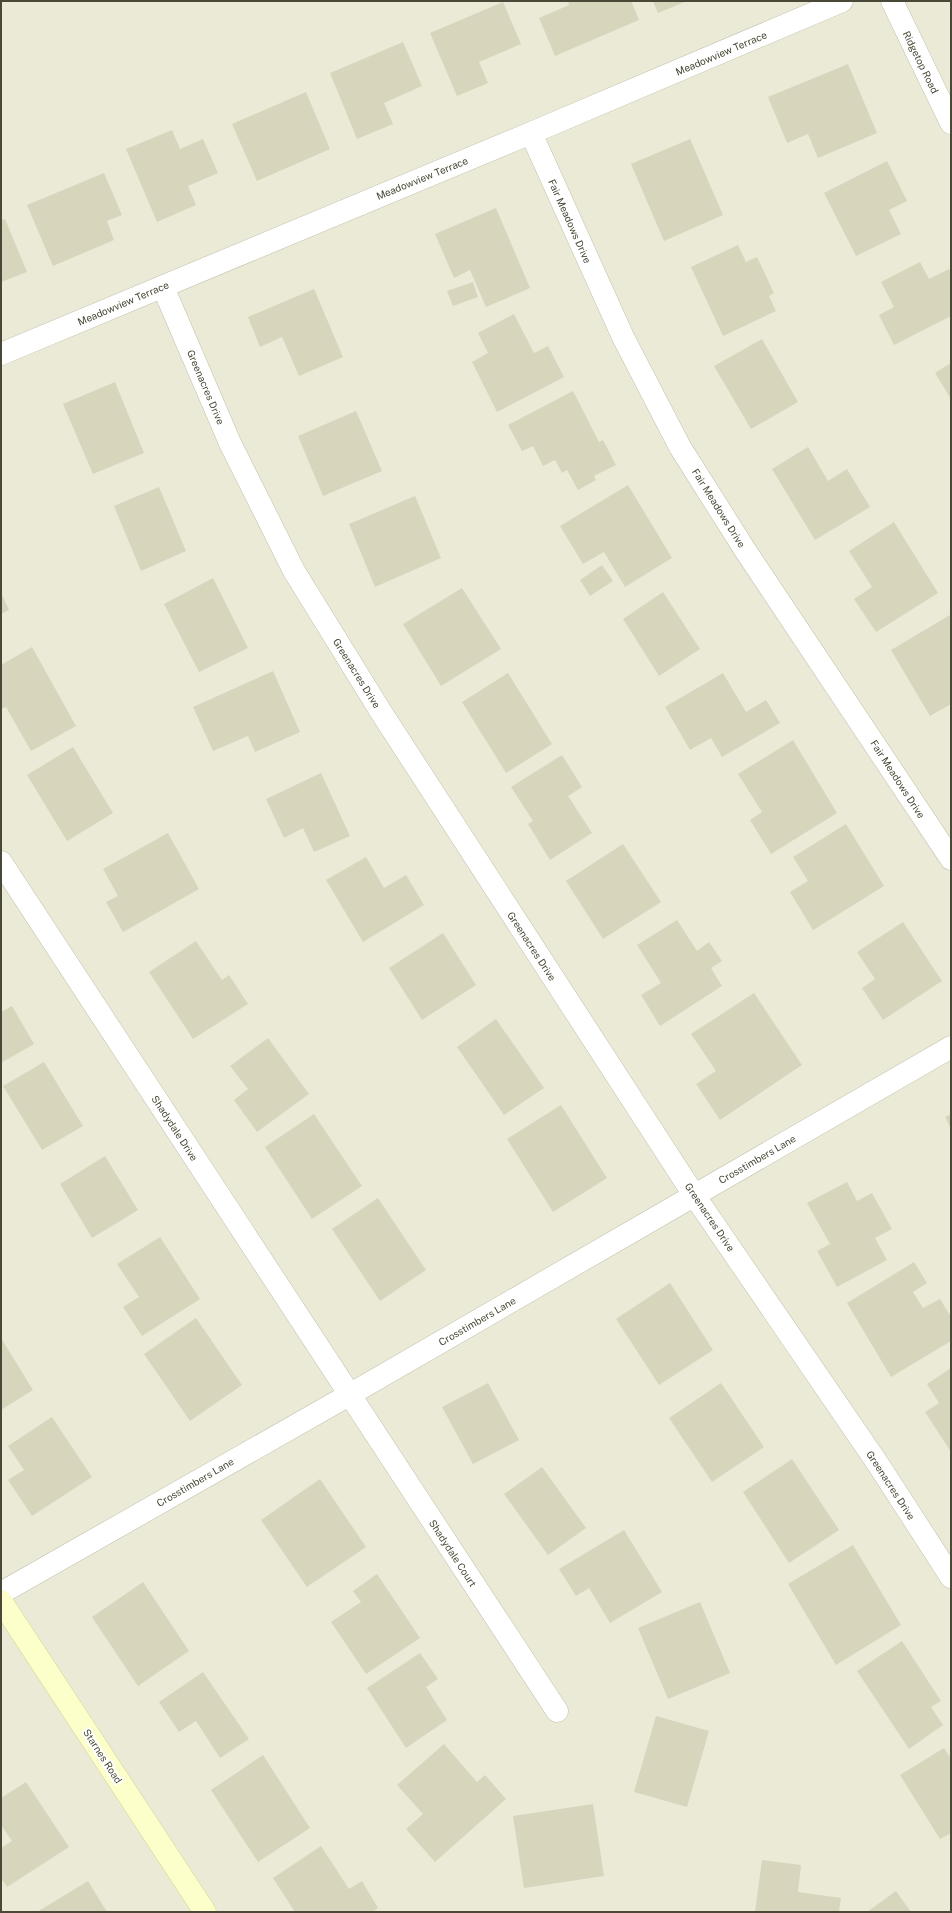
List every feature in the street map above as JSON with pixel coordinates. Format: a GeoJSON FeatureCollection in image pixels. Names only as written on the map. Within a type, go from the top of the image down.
{"type":"FeatureCollection","features":[{"type":"Feature","properties":{"kind":"main road","name":"Starnes Road"},"geometry":{"type":"LineString","coordinates":[[1,1601],[205,1912]]}},
{"type":"Feature","properties":{"kind":"street","name":"Meadowview Terrace"},"geometry":{"type":"LineString","coordinates":[[1,354],[531,133],[842,1]]}},
{"type":"Feature","properties":{"kind":"street","name":"Ridgetop Road"},"geometry":{"type":"LineString","coordinates":[[892,1],[951,123]]}},
{"type":"Feature","properties":{"kind":"street","name":"Fair Meadows Drive"},"geometry":{"type":"LineString","coordinates":[[531,133],[622,336],[680,447],[745,550],[951,859]]}},
{"type":"Feature","properties":{"kind":"street","name":"Greenacres Drive"},"geometry":{"type":"LineString","coordinates":[[163,287],[230,443],[294,571],[381,712],[694,1195],[878,1464],[951,1577]]}},
{"type":"Feature","properties":{"kind":"street","name":"Shadydale Drive"},"geometry":{"type":"LineString","coordinates":[[1,862],[349,1395]]}},
{"type":"Feature","properties":{"kind":"street","name":"Crosstimbers Lane"},"geometry":{"type":"LineString","coordinates":[[1,1593],[349,1395],[951,1047]]}},
{"type":"Feature","properties":{"kind":"street","name":"Shadydale Court"},"geometry":{"type":"LineString","coordinates":[[349,1395],[557,1710]]}},
{"type":"Feature","properties":{"kind":"shaded area"},"geometry":{"type":"Polygon","coordinates":[[[1,1],[951,1],[951,1912],[1,1912],[1,1]]]}},
{"type":"Feature","properties":{"kind":"building"},"geometry":{"type":"Polygon","coordinates":[[[568,1],[631,1],[639,20],[555,56],[539,18],[569,5],[568,1]]]}},
{"type":"Feature","properties":{"kind":"building"},"geometry":{"type":"Polygon","coordinates":[[[653,1],[687,1],[658,13],[653,1]]]}},
{"type":"Feature","properties":{"kind":"building"},"geometry":{"type":"Polygon","coordinates":[[[503,2],[521,44],[479,62],[488,83],[457,96],[430,33],[503,2]]]}},
{"type":"Feature","properties":{"kind":"building"},"geometry":{"type":"Polygon","coordinates":[[[403,42],[422,86],[384,103],[393,124],[357,139],[330,73],[403,42]]]}},
{"type":"Feature","properties":{"kind":"building"},"geometry":{"type":"Polygon","coordinates":[[[848,64],[877,133],[818,158],[808,134],[787,143],[768,97],[848,64]]]}},
{"type":"Feature","properties":{"kind":"building"},"geometry":{"type":"Polygon","coordinates":[[[306,92],[330,149],[257,181],[232,124],[306,92]]]}},
{"type":"Feature","properties":{"kind":"building"},"geometry":{"type":"Polygon","coordinates":[[[172,130],[180,149],[203,139],[218,173],[188,186],[196,205],[157,222],[126,149],[172,130]]]}},
{"type":"Feature","properties":{"kind":"building"},"geometry":{"type":"Polygon","coordinates":[[[690,139],[723,215],[664,241],[631,164],[690,139]]]}},
{"type":"Feature","properties":{"kind":"building"},"geometry":{"type":"Polygon","coordinates":[[[887,161],[907,201],[889,210],[901,234],[856,256],[824,193],[887,161]]]}},
{"type":"Feature","properties":{"kind":"building"},"geometry":{"type":"Polygon","coordinates":[[[104,173],[122,215],[107,221],[114,240],[53,266],[27,205],[104,173]]]}},
{"type":"Feature","properties":{"kind":"building"},"geometry":{"type":"Polygon","coordinates":[[[496,208],[530,288],[486,307],[470,270],[454,278],[435,234],[496,208]]]}},
{"type":"Feature","properties":{"kind":"building"},"geometry":{"type":"Polygon","coordinates":[[[5,219],[27,272],[1,282],[1,220],[5,219]]]}},
{"type":"Feature","properties":{"kind":"building"},"geometry":{"type":"Polygon","coordinates":[[[738,245],[746,262],[757,257],[774,293],[769,296],[776,311],[723,336],[691,267],[738,245]]]}},
{"type":"Feature","properties":{"kind":"building"},"geometry":{"type":"Polygon","coordinates":[[[920,262],[929,279],[949,269],[951,274],[951,316],[894,345],[879,315],[894,307],[881,282],[920,262]]]}},
{"type":"Feature","properties":{"kind":"building"},"geometry":{"type":"Polygon","coordinates":[[[473,282],[478,297],[453,306],[447,291],[473,282]]]}},
{"type":"Feature","properties":{"kind":"building"},"geometry":{"type":"Polygon","coordinates":[[[314,289],[343,357],[299,376],[282,337],[260,347],[248,317],[314,289]]]}},
{"type":"Feature","properties":{"kind":"building"},"geometry":{"type":"Polygon","coordinates":[[[514,314],[534,353],[548,346],[564,377],[497,412],[472,362],[488,353],[478,333],[514,314]]]}},
{"type":"Feature","properties":{"kind":"building"},"geometry":{"type":"Polygon","coordinates":[[[762,339],[798,402],[751,429],[714,366],[762,339]]]}},
{"type":"Feature","properties":{"kind":"building"},"geometry":{"type":"Polygon","coordinates":[[[951,363],[951,399],[935,373],[951,363]]]}},
{"type":"Feature","properties":{"kind":"building"},"geometry":{"type":"Polygon","coordinates":[[[115,382],[144,453],[93,474],[63,404],[115,382]]]}},
{"type":"Feature","properties":{"kind":"building"},"geometry":{"type":"Polygon","coordinates":[[[573,391],[599,442],[603,440],[616,465],[594,476],[596,480],[578,490],[567,470],[562,473],[555,460],[543,466],[533,446],[522,451],[508,425],[573,391]]]}},
{"type":"Feature","properties":{"kind":"building"},"geometry":{"type":"Polygon","coordinates":[[[356,411],[382,471],[323,496],[298,436],[356,411]]]}},
{"type":"Feature","properties":{"kind":"building"},"geometry":{"type":"Polygon","coordinates":[[[808,447],[828,481],[847,469],[870,507],[815,540],[772,469],[808,447]]]}},
{"type":"Feature","properties":{"kind":"building"},"geometry":{"type":"Polygon","coordinates":[[[628,485],[672,558],[625,587],[604,552],[583,564],[560,526],[628,485]]]}},
{"type":"Feature","properties":{"kind":"building"},"geometry":{"type":"Polygon","coordinates":[[[159,487],[186,551],[141,571],[114,506],[159,487]]]}},
{"type":"Feature","properties":{"kind":"building"},"geometry":{"type":"Polygon","coordinates":[[[415,496],[441,558],[375,587],[349,524],[415,496]]]}},
{"type":"Feature","properties":{"kind":"building"},"geometry":{"type":"Polygon","coordinates":[[[894,522],[938,593],[876,632],[854,599],[872,587],[849,551],[894,522]]]}},
{"type":"Feature","properties":{"kind":"building"},"geometry":{"type":"Polygon","coordinates":[[[602,565],[613,581],[590,596],[580,580],[602,565]]]}},
{"type":"Feature","properties":{"kind":"building"},"geometry":{"type":"Polygon","coordinates":[[[213,578],[248,648],[199,672],[164,604],[213,578]]]}},
{"type":"Feature","properties":{"kind":"building"},"geometry":{"type":"Polygon","coordinates":[[[462,588],[501,649],[441,686],[403,624],[462,588]]]}},
{"type":"Feature","properties":{"kind":"building"},"geometry":{"type":"Polygon","coordinates":[[[663,592],[700,649],[659,676],[623,619],[663,592]]]}},
{"type":"Feature","properties":{"kind":"building"},"geometry":{"type":"Polygon","coordinates":[[[1,593],[9,610],[1,614],[1,593]]]}},
{"type":"Feature","properties":{"kind":"building"},"geometry":{"type":"Polygon","coordinates":[[[950,615],[951,704],[930,716],[891,650],[950,615]]]}},
{"type":"Feature","properties":{"kind":"building"},"geometry":{"type":"Polygon","coordinates":[[[32,647],[76,726],[31,751],[6,707],[1,709],[1,665],[32,647]]]}},
{"type":"Feature","properties":{"kind":"building"},"geometry":{"type":"Polygon","coordinates":[[[273,671],[300,732],[255,752],[248,736],[213,751],[193,707],[273,671]]]}},
{"type":"Feature","properties":{"kind":"building"},"geometry":{"type":"Polygon","coordinates":[[[508,673],[552,744],[506,773],[462,702],[508,673]]]}},
{"type":"Feature","properties":{"kind":"building"},"geometry":{"type":"Polygon","coordinates":[[[723,673],[746,712],[766,700],[780,723],[722,757],[711,738],[690,750],[665,707],[723,673]]]}},
{"type":"Feature","properties":{"kind":"building"},"geometry":{"type":"Polygon","coordinates":[[[793,740],[837,813],[771,854],[750,820],[762,812],[738,774],[793,740]]]}},
{"type":"Feature","properties":{"kind":"building"},"geometry":{"type":"Polygon","coordinates":[[[73,747],[113,813],[67,841],[27,775],[73,747]]]}},
{"type":"Feature","properties":{"kind":"building"},"geometry":{"type":"Polygon","coordinates":[[[562,755],[582,787],[568,796],[592,833],[550,860],[528,824],[533,821],[511,787],[562,755]]]}},
{"type":"Feature","properties":{"kind":"building"},"geometry":{"type":"Polygon","coordinates":[[[321,773],[350,836],[314,852],[303,828],[284,838],[266,799],[321,773]]]}},
{"type":"Feature","properties":{"kind":"building"},"geometry":{"type":"Polygon","coordinates":[[[846,824],[884,886],[813,930],[790,892],[808,881],[793,857],[846,824]]]}},
{"type":"Feature","properties":{"kind":"building"},"geometry":{"type":"Polygon","coordinates":[[[168,833],[199,889],[123,932],[106,902],[118,896],[103,869],[168,833]]]}},
{"type":"Feature","properties":{"kind":"building"},"geometry":{"type":"Polygon","coordinates":[[[623,844],[661,902],[603,939],[566,881],[623,844]]]}},
{"type":"Feature","properties":{"kind":"building"},"geometry":{"type":"Polygon","coordinates":[[[366,857],[384,888],[406,875],[424,905],[363,942],[326,880],[366,857]]]}},
{"type":"Feature","properties":{"kind":"building"},"geometry":{"type":"Polygon","coordinates":[[[677,920],[697,951],[709,942],[722,961],[711,968],[722,986],[660,1026],[641,995],[661,983],[637,945],[677,920]]]}},
{"type":"Feature","properties":{"kind":"building"},"geometry":{"type":"Polygon","coordinates":[[[903,922],[942,981],[883,1020],[862,988],[875,979],[857,952],[903,922]]]}},
{"type":"Feature","properties":{"kind":"building"},"geometry":{"type":"Polygon","coordinates":[[[443,933],[476,985],[422,1020],[389,968],[443,933]]]}},
{"type":"Feature","properties":{"kind":"building"},"geometry":{"type":"Polygon","coordinates":[[[196,941],[222,980],[229,975],[248,1004],[193,1039],[149,972],[196,941]]]}},
{"type":"Feature","properties":{"kind":"building"},"geometry":{"type":"Polygon","coordinates":[[[754,993],[802,1065],[720,1120],[696,1084],[716,1071],[691,1034],[754,993]]]}},
{"type":"Feature","properties":{"kind":"building"},"geometry":{"type":"Polygon","coordinates":[[[12,1006],[34,1044],[1,1063],[1,1012],[12,1006]]]}},
{"type":"Feature","properties":{"kind":"building"},"geometry":{"type":"Polygon","coordinates":[[[496,1019],[544,1088],[504,1115],[457,1047],[496,1019]]]}},
{"type":"Feature","properties":{"kind":"building"},"geometry":{"type":"Polygon","coordinates":[[[268,1038],[309,1094],[257,1132],[234,1100],[248,1089],[230,1066],[268,1038]]]}},
{"type":"Feature","properties":{"kind":"building"},"geometry":{"type":"Polygon","coordinates":[[[44,1062],[83,1126],[42,1150],[3,1086],[44,1062]]]}},
{"type":"Feature","properties":{"kind":"building"},"geometry":{"type":"Polygon","coordinates":[[[561,1105],[607,1178],[553,1212],[507,1139],[561,1105]]]}},
{"type":"Feature","properties":{"kind":"building"},"geometry":{"type":"Polygon","coordinates":[[[314,1114],[362,1186],[312,1219],[265,1147],[314,1114]]]}},
{"type":"Feature","properties":{"kind":"building"},"geometry":{"type":"Polygon","coordinates":[[[951,1114],[951,1128],[945,1117],[951,1114]]]}},
{"type":"Feature","properties":{"kind":"building"},"geometry":{"type":"Polygon","coordinates":[[[105,1156],[138,1210],[92,1238],[60,1184],[105,1156]]]}},
{"type":"Feature","properties":{"kind":"building"},"geometry":{"type":"Polygon","coordinates":[[[847,1182],[857,1201],[872,1193],[892,1229],[875,1238],[887,1260],[837,1287],[817,1251],[830,1244],[807,1203],[847,1182]]]}},
{"type":"Feature","properties":{"kind":"building"},"geometry":{"type":"Polygon","coordinates":[[[378,1198],[426,1270],[380,1301],[332,1229],[378,1198]]]}},
{"type":"Feature","properties":{"kind":"building"},"geometry":{"type":"Polygon","coordinates":[[[160,1237],[200,1299],[142,1336],[123,1307],[139,1297],[117,1264],[160,1237]]]}},
{"type":"Feature","properties":{"kind":"building"},"geometry":{"type":"Polygon","coordinates":[[[914,1262],[927,1283],[913,1292],[923,1308],[940,1299],[951,1317],[951,1341],[891,1377],[847,1303],[914,1262]]]}},
{"type":"Feature","properties":{"kind":"building"},"geometry":{"type":"Polygon","coordinates":[[[670,1283],[713,1350],[659,1385],[616,1319],[670,1283]]]}},
{"type":"Feature","properties":{"kind":"building"},"geometry":{"type":"Polygon","coordinates":[[[196,1318],[242,1385],[190,1421],[144,1354],[196,1318]]]}},
{"type":"Feature","properties":{"kind":"building"},"geometry":{"type":"Polygon","coordinates":[[[1,1338],[33,1390],[1,1410],[1,1338]]]}},
{"type":"Feature","properties":{"kind":"building"},"geometry":{"type":"Polygon","coordinates":[[[951,1368],[951,1452],[925,1412],[939,1403],[927,1384],[951,1368]]]}},
{"type":"Feature","properties":{"kind":"building"},"geometry":{"type":"Polygon","coordinates":[[[488,1383],[519,1440],[473,1464],[442,1407],[488,1383]]]}},
{"type":"Feature","properties":{"kind":"building"},"geometry":{"type":"Polygon","coordinates":[[[721,1383],[764,1447],[712,1482],[669,1418],[721,1383]]]}},
{"type":"Feature","properties":{"kind":"building"},"geometry":{"type":"Polygon","coordinates":[[[52,1417],[92,1477],[32,1516],[8,1480],[24,1470],[8,1446],[52,1417]]]}},
{"type":"Feature","properties":{"kind":"building"},"geometry":{"type":"Polygon","coordinates":[[[792,1459],[839,1530],[789,1563],[743,1492],[792,1459]]]}},
{"type":"Feature","properties":{"kind":"building"},"geometry":{"type":"Polygon","coordinates":[[[542,1467],[586,1528],[548,1555],[504,1494],[542,1467]]]}},
{"type":"Feature","properties":{"kind":"building"},"geometry":{"type":"Polygon","coordinates":[[[320,1479],[366,1547],[307,1587],[261,1520],[320,1479]]]}},
{"type":"Feature","properties":{"kind":"building"},"geometry":{"type":"Polygon","coordinates":[[[624,1530],[662,1592],[610,1623],[589,1588],[576,1596],[559,1569],[624,1530]]]}},
{"type":"Feature","properties":{"kind":"building"},"geometry":{"type":"Polygon","coordinates":[[[853,1545],[901,1625],[836,1665],[788,1584],[853,1545]]]}},
{"type":"Feature","properties":{"kind":"building"},"geometry":{"type":"Polygon","coordinates":[[[377,1574],[420,1638],[366,1674],[331,1622],[361,1602],[353,1591],[377,1574]]]}},
{"type":"Feature","properties":{"kind":"building"},"geometry":{"type":"Polygon","coordinates":[[[143,1582],[189,1651],[138,1686],[92,1617],[143,1582]]]}},
{"type":"Feature","properties":{"kind":"building"},"geometry":{"type":"Polygon","coordinates":[[[700,1602],[730,1673],[668,1699],[638,1628],[700,1602]]]}},
{"type":"Feature","properties":{"kind":"building"},"geometry":{"type":"Polygon","coordinates":[[[902,1641],[941,1701],[931,1707],[943,1725],[909,1749],[857,1671],[902,1641]]]}},
{"type":"Feature","properties":{"kind":"building"},"geometry":{"type":"Polygon","coordinates":[[[420,1653],[438,1679],[426,1687],[447,1720],[406,1748],[367,1688],[420,1653]]]}},
{"type":"Feature","properties":{"kind":"building"},"geometry":{"type":"Polygon","coordinates":[[[203,1672],[249,1739],[220,1758],[196,1721],[179,1732],[159,1702],[203,1672]]]}},
{"type":"Feature","properties":{"kind":"building"},"geometry":{"type":"Polygon","coordinates":[[[656,1716],[709,1731],[687,1807],[634,1792],[656,1716]]]}},
{"type":"Feature","properties":{"kind":"building"},"geometry":{"type":"Polygon","coordinates":[[[444,1744],[477,1782],[485,1775],[506,1799],[435,1862],[406,1829],[423,1814],[397,1785],[444,1744]]]}},
{"type":"Feature","properties":{"kind":"building"},"geometry":{"type":"Polygon","coordinates":[[[944,1748],[951,1759],[951,1833],[940,1839],[900,1775],[944,1748]]]}},
{"type":"Feature","properties":{"kind":"building"},"geometry":{"type":"Polygon","coordinates":[[[263,1755],[310,1828],[258,1862],[211,1790],[263,1755]]]}},
{"type":"Feature","properties":{"kind":"building"},"geometry":{"type":"Polygon","coordinates":[[[26,1782],[69,1847],[7,1887],[1,1878],[1,1848],[12,1841],[1,1825],[1,1798],[26,1782]]]}},
{"type":"Feature","properties":{"kind":"building"},"geometry":{"type":"Polygon","coordinates":[[[593,1804],[604,1876],[524,1888],[513,1816],[593,1804]]]}},
{"type":"Feature","properties":{"kind":"building"},"geometry":{"type":"Polygon","coordinates":[[[321,1846],[349,1889],[362,1881],[378,1908],[372,1912],[295,1912],[273,1878],[321,1846]]]}},
{"type":"Feature","properties":{"kind":"building"},"geometry":{"type":"Polygon","coordinates":[[[762,1860],[801,1865],[798,1892],[841,1898],[839,1912],[755,1912],[762,1860]]]}},
{"type":"Feature","properties":{"kind":"building"},"geometry":{"type":"Polygon","coordinates":[[[88,1881],[107,1912],[37,1912],[88,1881]]]}},
{"type":"Feature","properties":{"kind":"building"},"geometry":{"type":"Polygon","coordinates":[[[896,1891],[911,1912],[867,1912],[896,1891]]]}}]}
